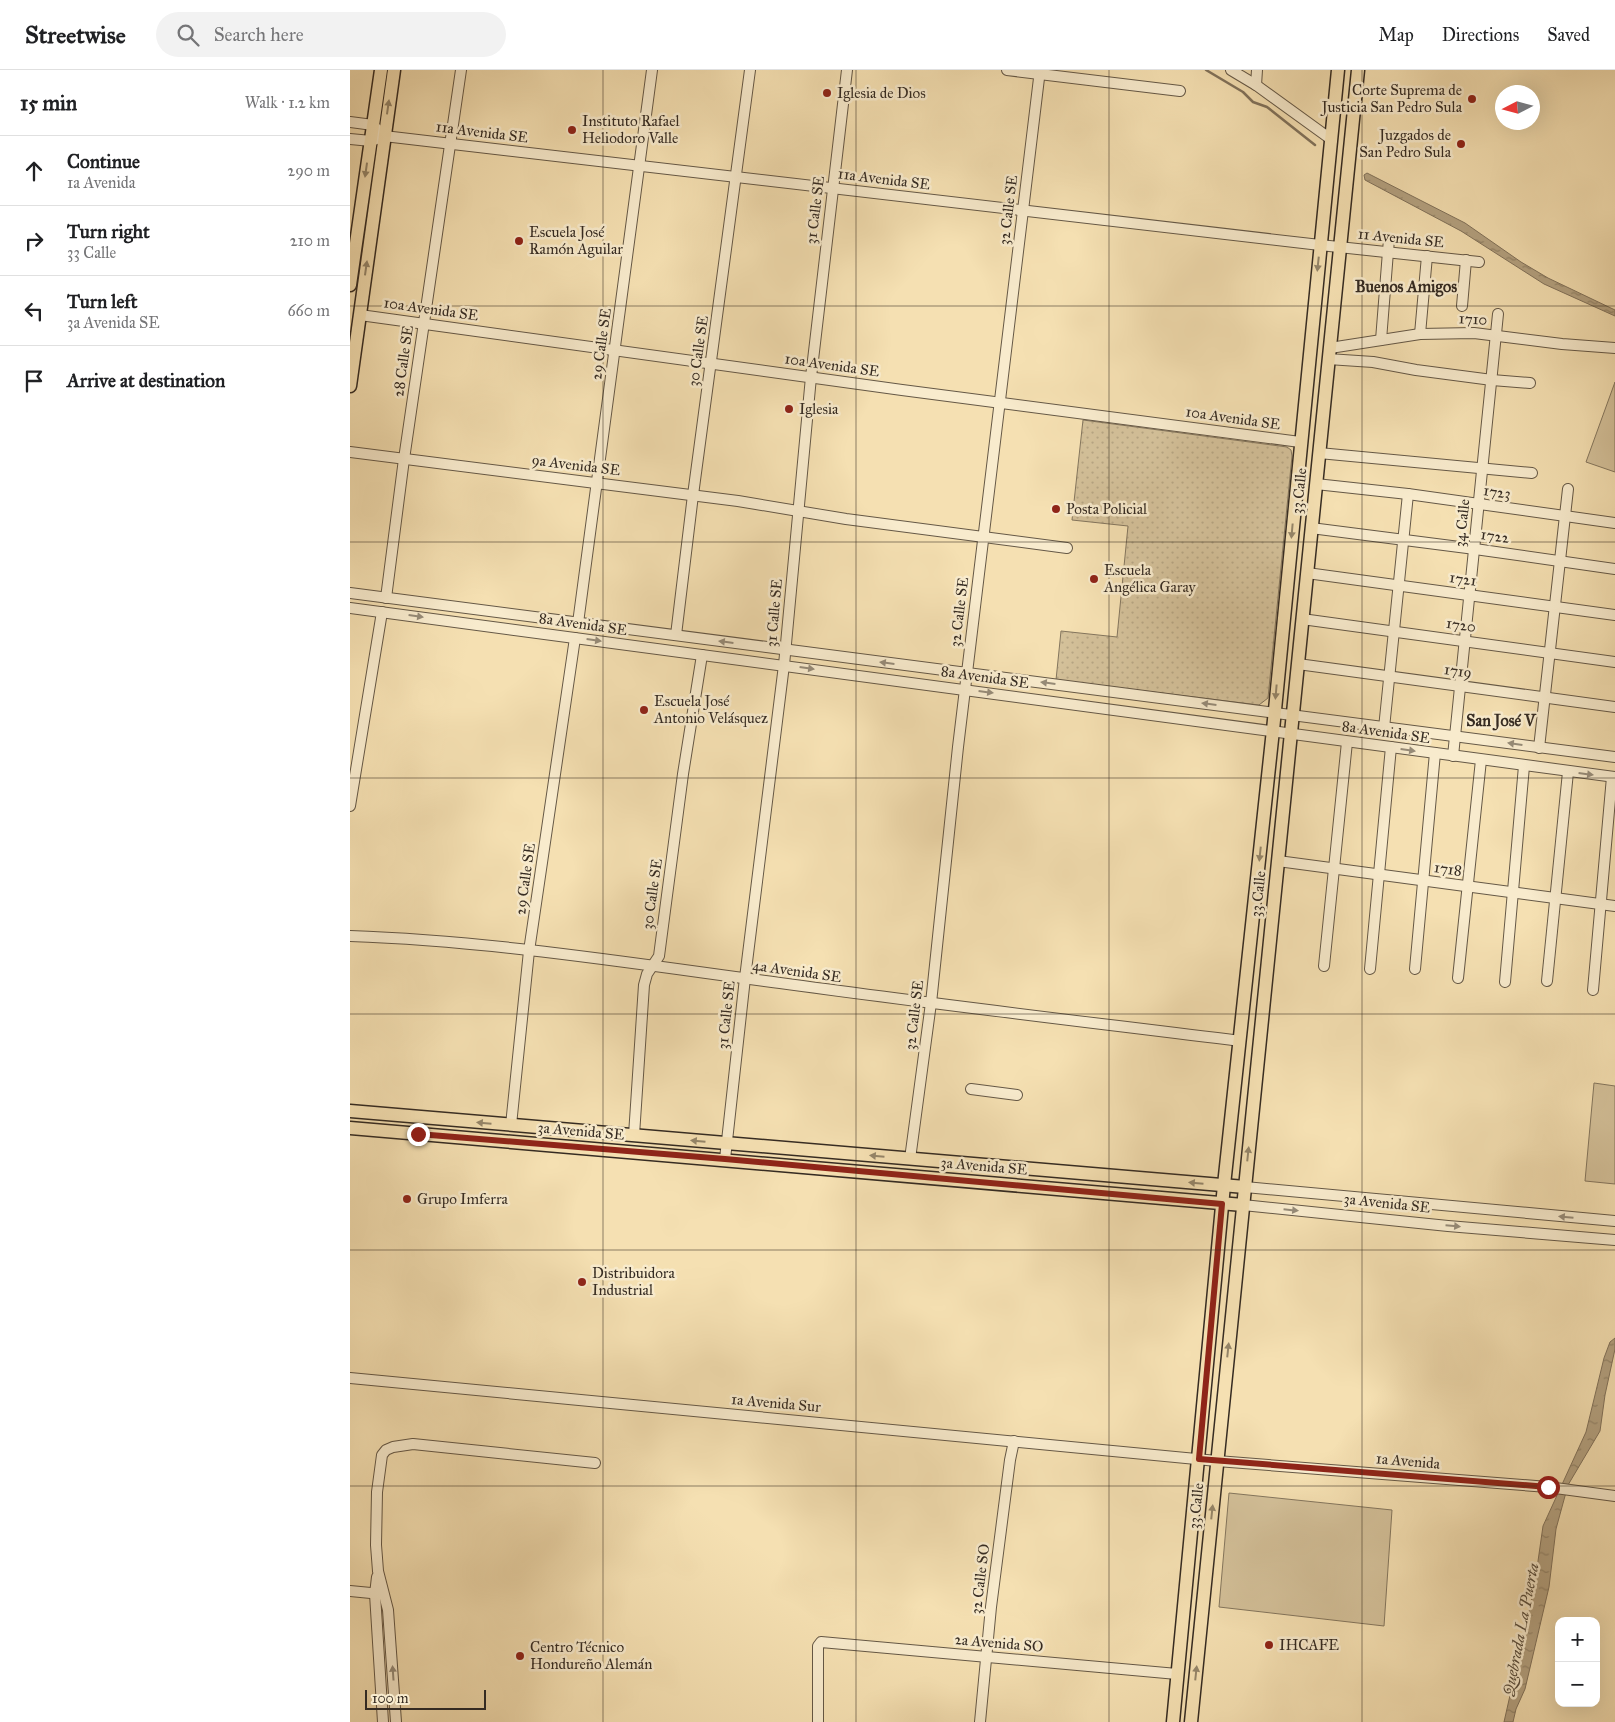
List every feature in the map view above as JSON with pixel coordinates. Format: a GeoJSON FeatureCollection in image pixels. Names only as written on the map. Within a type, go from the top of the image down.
{"type":"FeatureCollection","features":[{"type":"Feature","properties":{"kind":"main road"},"geometry":{"type":"LineString","coordinates":[[350,285],[380,70]]}},
{"type":"Feature","properties":{"kind":"main road"},"geometry":{"type":"LineString","coordinates":[[350,386],[394,70]]}},
{"type":"Feature","properties":{"kind":"main road","name":"33 Calle"},"geometry":{"type":"LineString","coordinates":[[1173,1722],[1222,1204],[1273,730],[1338,70]]}},
{"type":"Feature","properties":{"kind":"main road","name":"33 Calle"},"geometry":{"type":"LineString","coordinates":[[1191,1722],[1358,70]]}},
{"type":"Feature","properties":{"kind":"main road","name":"3a Avenida SE"},"geometry":{"type":"LineString","coordinates":[[350,1111],[1245,1186]]}},
{"type":"Feature","properties":{"kind":"main road","name":"3a Avenida SE"},"geometry":{"type":"LineString","coordinates":[[350,1128],[1243,1205]]}},
{"type":"Feature","properties":{"kind":"street","name":"28 Calle SE"},"geometry":{"type":"LineString","coordinates":[[386,598],[404,459],[461,70]]}},
{"type":"Feature","properties":{"kind":"street","name":"29 Calle SE"},"geometry":{"type":"LineString","coordinates":[[578,623],[652,70]]}},
{"type":"Feature","properties":{"kind":"street","name":"30 Calle SE"},"geometry":{"type":"LineString","coordinates":[[676,635],[750,70]]}},
{"type":"Feature","properties":{"kind":"street","name":"31 Calle SE"},"geometry":{"type":"LineString","coordinates":[[725,1159],[745,978],[784,665],[811,377],[847,70]]}},
{"type":"Feature","properties":{"kind":"street"},"geometry":{"type":"LineString","coordinates":[[1007,70],[1039,72],[1180,91]]}},
{"type":"Feature","properties":{"kind":"street"},"geometry":{"type":"LineString","coordinates":[[1231,70],[1256,85],[1332,140]]}},
{"type":"Feature","properties":{"kind":"street"},"geometry":{"type":"LineString","coordinates":[[1256,85],[1257,70]]}},
{"type":"Feature","properties":{"kind":"street","name":"32 Calle SE"},"geometry":{"type":"LineString","coordinates":[[910,1158],[931,1003],[965,690],[1039,72]]}},
{"type":"Feature","properties":{"kind":"street"},"geometry":{"type":"LineString","coordinates":[[350,122],[373,125],[384,136],[371,141],[350,139]]}},
{"type":"Feature","properties":{"kind":"street","name":"11a Avenida SE"},"geometry":{"type":"LineString","coordinates":[[384,136],[1320,245]]}},
{"type":"Feature","properties":{"kind":"street"},"geometry":{"type":"LineString","coordinates":[[1381,340],[1389,239]]}},
{"type":"Feature","properties":{"kind":"street","name":"11 Avenida SE"},"geometry":{"type":"LineString","coordinates":[[1320,245],[1479,262]]}},
{"type":"Feature","properties":{"kind":"street"},"geometry":{"type":"LineString","coordinates":[[1420,334],[1427,256]]}},
{"type":"Feature","properties":{"kind":"street"},"geometry":{"type":"LineString","coordinates":[[1462,306],[1466,260]]}},
{"type":"Feature","properties":{"kind":"street","name":"34 Calle"},"geometry":{"type":"LineString","coordinates":[[1453,756],[1498,314]]}},
{"type":"Feature","properties":{"kind":"street","name":"10a Avenida SE"},"geometry":{"type":"LineString","coordinates":[[360,315],[1300,442]]}},
{"type":"Feature","properties":{"kind":"street","name":"1710"},"geometry":{"type":"LineString","coordinates":[[1329,353],[1381,340],[1420,334],[1474,333],[1562,344],[1615,348]]}},
{"type":"Feature","properties":{"kind":"street"},"geometry":{"type":"LineString","coordinates":[[1329,353],[1416,370],[1530,383]]}},
{"type":"Feature","properties":{"kind":"street","name":"9a Avenida SE"},"geometry":{"type":"LineString","coordinates":[[350,452],[693,495],[846,519],[984,537]]}},
{"type":"Feature","properties":{"kind":"street"},"geometry":{"type":"LineString","coordinates":[[1319,453],[1532,473]]}},
{"type":"Feature","properties":{"kind":"street","name":"1723"},"geometry":{"type":"LineString","coordinates":[[1316,484],[1408,494],[1615,523]]}},
{"type":"Feature","properties":{"kind":"street"},"geometry":{"type":"LineString","coordinates":[[1540,748],[1568,489]]}},
{"type":"Feature","properties":{"kind":"street"},"geometry":{"type":"LineString","coordinates":[[1384,728],[1408,494]]}},
{"type":"Feature","properties":{"kind":"street","name":"1722"},"geometry":{"type":"LineString","coordinates":[[1312,528],[1615,569]]}},
{"type":"Feature","properties":{"kind":"street"},"geometry":{"type":"LineString","coordinates":[[984,537],[1067,548]]}},
{"type":"Feature","properties":{"kind":"street","name":"1721"},"geometry":{"type":"LineString","coordinates":[[1307,573],[1615,615]]}},
{"type":"Feature","properties":{"kind":"street","name":"8a Avenida SE"},"geometry":{"type":"LineString","coordinates":[[350,593],[1615,757]]}},
{"type":"Feature","properties":{"kind":"street","name":"8a Avenida SE"},"geometry":{"type":"LineString","coordinates":[[350,608],[1614,777]]}},
{"type":"Feature","properties":{"kind":"street"},"geometry":{"type":"LineString","coordinates":[[350,806],[382,612]]}},
{"type":"Feature","properties":{"kind":"street","name":"1720"},"geometry":{"type":"LineString","coordinates":[[1302,619],[1615,662]]}},
{"type":"Feature","properties":{"kind":"street","name":"29 Calle SE"},"geometry":{"type":"LineString","coordinates":[[511,1125],[529,951],[575,638]]}},
{"type":"Feature","properties":{"kind":"street","name":"30 Calle SE"},"geometry":{"type":"LineString","coordinates":[[634,1135],[644,985],[659,956],[682,783],[702,654]]}},
{"type":"Feature","properties":{"kind":"street","name":"1719"},"geometry":{"type":"LineString","coordinates":[[1298,664],[1615,707]]}},
{"type":"Feature","properties":{"kind":"street"},"geometry":{"type":"LineString","coordinates":[[1324,966],[1347,742]]}},
{"type":"Feature","properties":{"kind":"street"},"geometry":{"type":"LineString","coordinates":[[1370,969],[1391,747]]}},
{"type":"Feature","properties":{"kind":"street"},"geometry":{"type":"LineString","coordinates":[[1415,969],[1435,753]]}},
{"type":"Feature","properties":{"kind":"street"},"geometry":{"type":"LineString","coordinates":[[1458,978],[1480,760]]}},
{"type":"Feature","properties":{"kind":"street"},"geometry":{"type":"LineString","coordinates":[[1505,982],[1524,766]]}},
{"type":"Feature","properties":{"kind":"street"},"geometry":{"type":"LineString","coordinates":[[1547,980],[1568,772]]}},
{"type":"Feature","properties":{"kind":"street"},"geometry":{"type":"LineString","coordinates":[[1593,990],[1614,777]]}},
{"type":"Feature","properties":{"kind":"street","name":"1718"},"geometry":{"type":"LineString","coordinates":[[1278,861],[1615,906]]}},
{"type":"Feature","properties":{"kind":"street","name":"4a Avenida SE"},"geometry":{"type":"LineString","coordinates":[[350,936],[439,941],[653,965],[931,1003],[1240,1041]]}},
{"type":"Feature","properties":{"kind":"street"},"geometry":{"type":"LineString","coordinates":[[971,1089],[1016,1095]]}},
{"type":"Feature","properties":{"kind":"street","name":"3a Avenida SE"},"geometry":{"type":"LineString","coordinates":[[1245,1186],[1615,1221]]}},
{"type":"Feature","properties":{"kind":"street","name":"3a Avenida SE"},"geometry":{"type":"LineString","coordinates":[[1243,1205],[1448,1226],[1615,1240]]}},
{"type":"Feature","properties":{"kind":"street","name":"1a Avenida Sur"},"geometry":{"type":"LineString","coordinates":[[350,1378],[1199,1459]]}},
{"type":"Feature","properties":{"kind":"street","name":"32 Calle SO"},"geometry":{"type":"LineString","coordinates":[[980,1722],[1006,1489],[1014,1441]]}},
{"type":"Feature","properties":{"kind":"street"},"geometry":{"type":"LineString","coordinates":[[396,1711],[382,1717],[376,1499],[382,1455],[386,1450],[413,1444],[595,1463]]}},
{"type":"Feature","properties":{"kind":"street","name":"1a Avenida"},"geometry":{"type":"LineString","coordinates":[[1199,1459],[1548,1487],[1615,1496]]}},
{"type":"Feature","properties":{"kind":"street"},"geometry":{"type":"LineString","coordinates":[[350,1591],[379,1594]]}},
{"type":"Feature","properties":{"kind":"street"},"geometry":{"type":"LineString","coordinates":[[379,1594],[388,1610],[396,1722]]}},
{"type":"Feature","properties":{"kind":"street","name":"2a Avenida SO"},"geometry":{"type":"LineString","coordinates":[[818,1722],[819,1643],[1177,1674]]}},
{"type":"Feature","properties":{"kind":"shaded area"},"geometry":{"type":"Polygon","coordinates":[[[1615,382],[1615,472],[1586,462],[1615,382]]]}},
{"type":"Feature","properties":{"kind":"shaded area"},"geometry":{"type":"Polygon","coordinates":[[[1083,420],[1287,447],[1291,450],[1292,456],[1268,698],[1259,705],[1056,680],[1061,631],[1117,637],[1128,526],[1072,520],[1083,420]]]}},
{"type":"Feature","properties":{"kind":"shaded area"},"geometry":{"type":"Polygon","coordinates":[[[1594,1083],[1615,1086],[1615,1184],[1585,1181],[1594,1083]]]}},
{"type":"Feature","properties":{"kind":"shaded area"},"geometry":{"type":"Polygon","coordinates":[[[1229,1493],[1392,1510],[1384,1626],[1219,1607],[1229,1493]]]}},
{"type":"Feature","properties":{"kind":"water"},"geometry":{"type":"Polygon","coordinates":[[[1367,173],[1465,223],[1521,262],[1548,278],[1615,310],[1615,316],[1544,284],[1461,231],[1365,180],[1364,175],[1367,173]]]}},
{"type":"Feature","properties":{"kind":"water"},"geometry":{"type":"Polygon","coordinates":[[[1615,1338],[1615,1349],[1605,1395],[1600,1431],[1568,1485],[1556,1529],[1549,1587],[1525,1689],[1516,1709],[1513,1722],[1504,1722],[1534,1589],[1543,1526],[1586,1432],[1604,1358],[1610,1342],[1615,1338]]]}},
{"type":"Feature","properties":{"kind":"waterway"},"geometry":{"type":"LineString","coordinates":[[1206,70],[1243,92],[1253,102],[1267,107],[1315,145]]}},
{"type":"Feature","properties":{"kind":"place","name":"Iglesia de Dios"},"geometry":{"type":"Point","coordinates":[827,93]}},
{"type":"Feature","properties":{"kind":"place","name":"Corte Suprema de Justicia San Pedro Sula"},"geometry":{"type":"Point","coordinates":[1472,99]}},
{"type":"Feature","properties":{"kind":"place","name":"Instituto Rafael Heliodoro Valle"},"geometry":{"type":"Point","coordinates":[572,130]}},
{"type":"Feature","properties":{"kind":"place","name":"Juzgados de San Pedro Sula"},"geometry":{"type":"Point","coordinates":[1461,144]}},
{"type":"Feature","properties":{"kind":"place","name":"Escuela José Ramón Aguilar"},"geometry":{"type":"Point","coordinates":[519,241]}},
{"type":"Feature","properties":{"kind":"place","name":"Iglesia"},"geometry":{"type":"Point","coordinates":[789,409]}},
{"type":"Feature","properties":{"kind":"place","name":"Posta Policial"},"geometry":{"type":"Point","coordinates":[1056,509]}},
{"type":"Feature","properties":{"kind":"place","name":"Escuela Angélica Garay"},"geometry":{"type":"Point","coordinates":[1094,579]}},
{"type":"Feature","properties":{"kind":"place","name":"Escuela José Antonio Velásquez"},"geometry":{"type":"Point","coordinates":[644,710]}},
{"type":"Feature","properties":{"kind":"place","name":"Grupo Imferra"},"geometry":{"type":"Point","coordinates":[407,1199]}},
{"type":"Feature","properties":{"kind":"place","name":"Distribuidora Industrial"},"geometry":{"type":"Point","coordinates":[582,1282]}},
{"type":"Feature","properties":{"kind":"place","name":"IHCAFE"},"geometry":{"type":"Point","coordinates":[1269,1645]}},
{"type":"Feature","properties":{"kind":"place","name":"Centro Técnico Hondureño Alemán"},"geometry":{"type":"Point","coordinates":[520,1656]}},
{"type":"Feature","properties":{"kind":"district","name":"Buenos Amigos"},"geometry":{"type":"Point","coordinates":[1406,286]}},
{"type":"Feature","properties":{"kind":"district","name":"San José V"},"geometry":{"type":"Point","coordinates":[1501,720]}},
{"type":"Feature","properties":{"kind":"route"},"geometry":{"type":"LineString","coordinates":[[418,1134],[725,1159],[1222,1204],[1199,1459],[1548,1487]]}},
{"type":"Feature","properties":{"kind":"water label","name":"Quebrada La Puerta"},"geometry":{"type":"Point","coordinates":[1520,1629]}}]}
